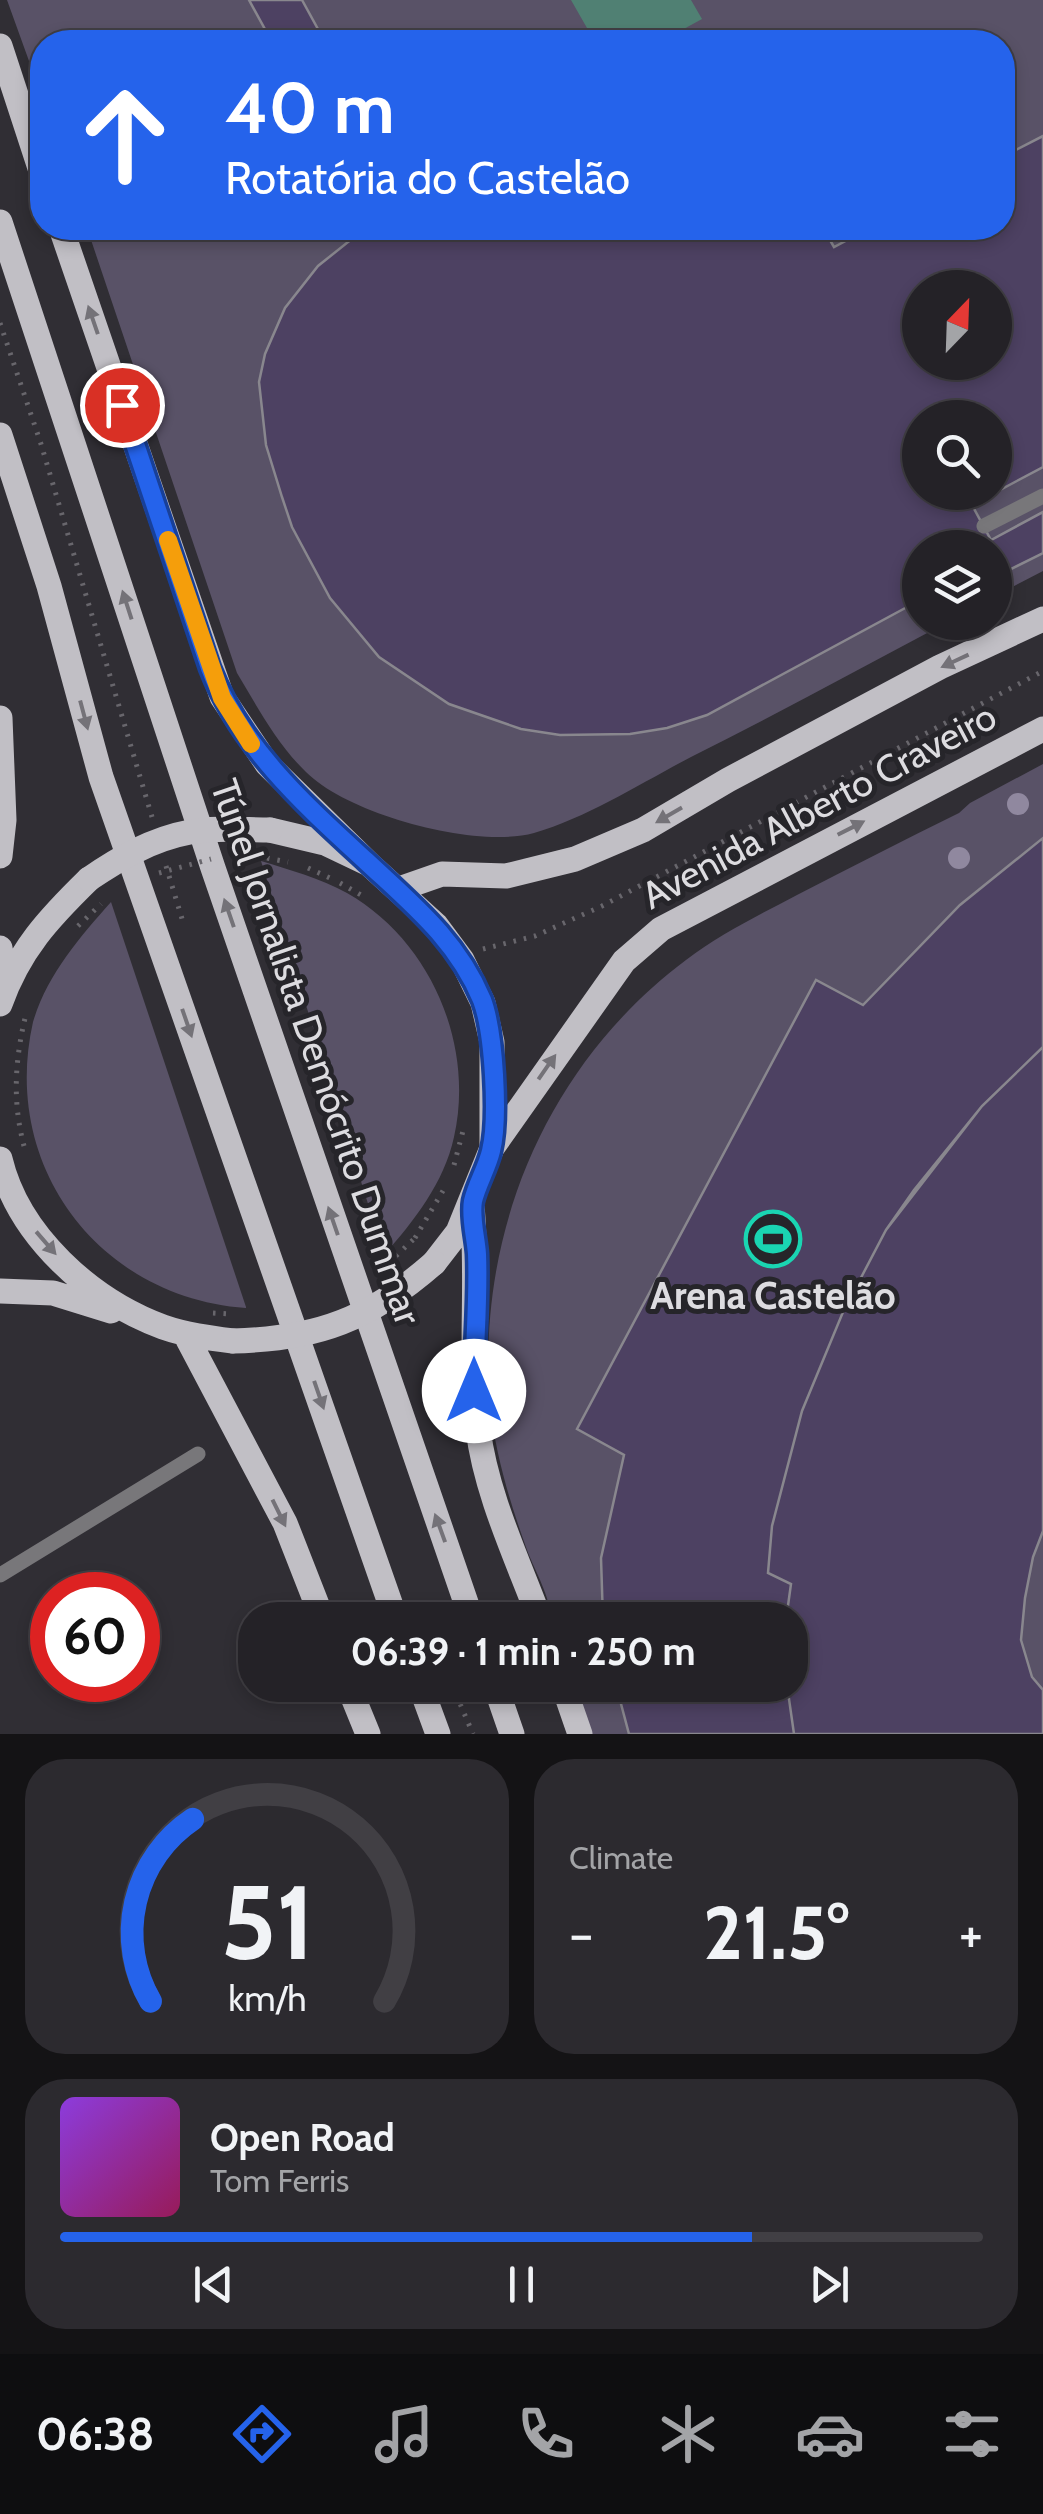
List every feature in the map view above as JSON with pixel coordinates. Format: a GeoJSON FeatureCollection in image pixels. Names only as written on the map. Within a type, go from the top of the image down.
{"type":"FeatureCollection","features":[{"type":"Feature","properties":{"kind":"main road"},"geometry":{"type":"LineString","coordinates":[[0,46],[30,137]]}},
{"type":"Feature","properties":{"kind":"main road","name":"Túnel Jornalista Demócrito Dummar"},"geometry":{"type":"LineString","coordinates":[[0,222],[214,868],[466,1602]]}},
{"type":"Feature","properties":{"kind":"main road"},"geometry":{"type":"LineString","coordinates":[[0,1291],[52,1293],[185,1334],[232,1341],[277,1340],[321,1331],[363,1315],[400,1292],[434,1263],[458,1232],[492,1148],[492,1042],[483,1002],[462,960],[436,925],[266,764],[222,698],[64,240]]}},
{"type":"Feature","properties":{"kind":"main road"},"geometry":{"type":"LineString","coordinates":[[0,435],[49,586],[101,777],[390,1602]]}},
{"type":"Feature","properties":{"kind":"main road","name":"Avenida Alberto Craveiro"},"geometry":{"type":"LineString","coordinates":[[399,889],[442,874],[506,876],[575,860],[643,830],[940,667],[1043,619]]}},
{"type":"Feature","properties":{"kind":"main road"},"geometry":{"type":"LineString","coordinates":[[0,718],[4,820],[0,856]]}},
{"type":"Feature","properties":{"kind":"main road","name":"Avenida Alberto Craveiro"},"geometry":{"type":"LineString","coordinates":[[492,1148],[624,961],[662,930],[1043,728]]}},
{"type":"Feature","properties":{"kind":"main road"},"geometry":{"type":"LineString","coordinates":[[3,995],[40,927],[89,878],[121,857],[192,831],[270,830],[325,844],[369,864]]}},
{"type":"Feature","properties":{"kind":"main road"},"geometry":{"type":"LineString","coordinates":[[0,948],[3,995]]}},
{"type":"Feature","properties":{"kind":"main road"},"geometry":{"type":"LineString","coordinates":[[0,1158],[7,1188],[47,1246],[98,1294],[159,1326]]}},
{"type":"Feature","properties":{"kind":"main road"},"geometry":{"type":"LineString","coordinates":[[472,1203],[477,1257],[474,1352],[478,1431],[484,1465],[533,1602]]}},
{"type":"Feature","properties":{"kind":"main road"},"geometry":{"type":"LineString","coordinates":[[185,1334],[285,1523],[316,1602]]}},
{"type":"Feature","properties":{"kind":"main road"},"geometry":{"type":"LineString","coordinates":[[355,1702],[368,1734]]}},
{"type":"Feature","properties":{"kind":"main road"},"geometry":{"type":"LineString","coordinates":[[426,1702],[438,1734]]}},
{"type":"Feature","properties":{"kind":"main road"},"geometry":{"type":"LineString","coordinates":[[501,1702],[512,1734]]}},
{"type":"Feature","properties":{"kind":"main road"},"geometry":{"type":"LineString","coordinates":[[569,1702],[580,1734]]}},
{"type":"Feature","properties":{"kind":"lane"},"geometry":{"type":"LineString","coordinates":[[984,526],[1043,496]]}},
{"type":"Feature","properties":{"kind":"lane"},"geometry":{"type":"LineString","coordinates":[[0,1575],[198,1454]]}},
{"type":"Feature","properties":{"kind":"path"},"geometry":{"type":"LineString","coordinates":[[0,323],[42,444],[154,826]]}},
{"type":"Feature","properties":{"kind":"path","name":"Avenida Alberto Craveiro"},"geometry":{"type":"LineString","coordinates":[[484,949],[535,936],[602,906],[1043,671]]}},
{"type":"Feature","properties":{"kind":"path"},"geometry":{"type":"LineString","coordinates":[[257,856],[288,862]]}},
{"type":"Feature","properties":{"kind":"path"},"geometry":{"type":"LineString","coordinates":[[142,880],[190,862],[226,857]]}},
{"type":"Feature","properties":{"kind":"path"},"geometry":{"type":"LineString","coordinates":[[166,864],[183,922]]}},
{"type":"Feature","properties":{"kind":"path"},"geometry":{"type":"LineString","coordinates":[[306,867],[373,903]]}},
{"type":"Feature","properties":{"kind":"path"},"geometry":{"type":"LineString","coordinates":[[69,937],[114,896]]}},
{"type":"Feature","properties":{"kind":"path"},"geometry":{"type":"LineString","coordinates":[[26,1157],[15,1088],[20,1040],[32,999]]}},
{"type":"Feature","properties":{"kind":"path"},"geometry":{"type":"LineString","coordinates":[[452,1172],[466,1112]]}},
{"type":"Feature","properties":{"kind":"path"},"geometry":{"type":"LineString","coordinates":[[390,1263],[415,1238],[445,1186]]}},
{"type":"Feature","properties":{"kind":"path"},"geometry":{"type":"LineString","coordinates":[[200,1310],[243,1314]]}},
{"type":"Feature","properties":{"kind":"path"},"geometry":{"type":"LineString","coordinates":[[459,1702],[473,1734]]}},
{"type":"Feature","properties":{"kind":"shaded area"},"geometry":{"type":"Polygon","coordinates":[[[7,0],[1043,0],[1043,571],[1012,587],[1012,530],[902,530],[902,640],[914,640],[614,799],[534,833],[509,837],[448,832],[414,825],[352,802],[306,772],[268,725],[237,673],[91,240],[1015,240],[1015,30],[30,30],[30,64],[7,0]]]}},
{"type":"Feature","properties":{"kind":"shaded area"},"geometry":{"type":"Polygon","coordinates":[[[571,0],[691,0],[702,19],[682,30],[588,30],[571,0]]]}},
{"type":"Feature","properties":{"kind":"shaded area","name":"Arena Castelão"},"geometry":{"type":"Polygon","coordinates":[[[1043,764],[1043,1734],[592,1734],[580,1702],[808,1702],[808,1602],[548,1602],[509,1496],[490,1404],[489,1340],[495,1277],[509,1215],[531,1156],[559,1101],[595,1049],[637,1002],[686,960],[740,925],[959,813],[970,803],[1043,764]]]}},
{"type":"Feature","properties":{"kind":"shaded area"},"geometry":{"type":"Polygon","coordinates":[[[261,861],[326,883],[376,913],[423,966],[451,1031],[458,1066],[459,1102],[449,1154],[426,1200],[384,1255],[261,861]]]}},
{"type":"Feature","properties":{"kind":"shaded area"},"geometry":{"type":"Polygon","coordinates":[[[111,902],[246,1308],[194,1299],[147,1280],[106,1252],[73,1216],[48,1174],[32,1127],[27,1076],[33,1022],[55,973],[111,902]]]}},
{"type":"Feature","properties":{"kind":"building"},"geometry":{"type":"Polygon","coordinates":[[[249,0],[302,0],[318,30],[265,30],[249,0]]]}},
{"type":"Feature","properties":{"kind":"building"},"geometry":{"type":"Polygon","coordinates":[[[1043,136],[1043,467],[1012,484],[1012,400],[902,400],[902,510],[975,510],[986,530],[902,530],[902,610],[707,715],[667,728],[630,734],[560,735],[521,729],[449,704],[379,657],[330,598],[292,527],[282,497],[266,445],[259,382],[265,354],[285,308],[318,266],[348,242],[830,240],[834,247],[847,240],[1015,240],[1015,150],[1043,136]]]}},
{"type":"Feature","properties":{"kind":"building"},"geometry":{"type":"Polygon","coordinates":[[[1043,512],[1043,553],[1012,568],[1010,530],[1043,512]]]}},
{"type":"Feature","properties":{"kind":"building"},"geometry":{"type":"Polygon","coordinates":[[[1043,838],[1043,1047],[982,1106],[914,1190],[886,1230],[843,1312],[802,1411],[772,1526],[768,1573],[791,1584],[788,1602],[602,1602],[601,1558],[624,1455],[577,1429],[816,980],[863,1005],[960,905],[1043,838]]]}},
{"type":"Feature","properties":{"kind":"building"},"geometry":{"type":"Polygon","coordinates":[[[1043,1047],[1043,1531],[1033,1557],[1021,1640],[1032,1677],[1043,1690],[1043,1734],[794,1734],[789,1702],[808,1702],[808,1602],[788,1602],[791,1584],[768,1573],[772,1526],[802,1411],[843,1312],[886,1230],[982,1106],[1043,1047]]]}},
{"type":"Feature","properties":{"kind":"building"},"geometry":{"type":"Polygon","coordinates":[[[621,1702],[789,1702],[794,1734],[629,1734],[621,1702]]]}},
{"type":"Feature","properties":{"kind":"slow traffic"},"geometry":{"type":"LineString","coordinates":[[168,540],[222,698],[251,744]]}},
{"type":"Feature","properties":{"kind":"place","name":"Arena Castelão"},"geometry":{"type":"Point","coordinates":[773,1239]}},
{"type":"Feature","properties":{"kind":"route"},"geometry":{"type":"LineString","coordinates":[[122,405],[210,668],[240,728],[266,764],[436,925],[462,960],[483,1002],[492,1042],[492,1148],[472,1203],[477,1257],[474,1391]]}}]}
